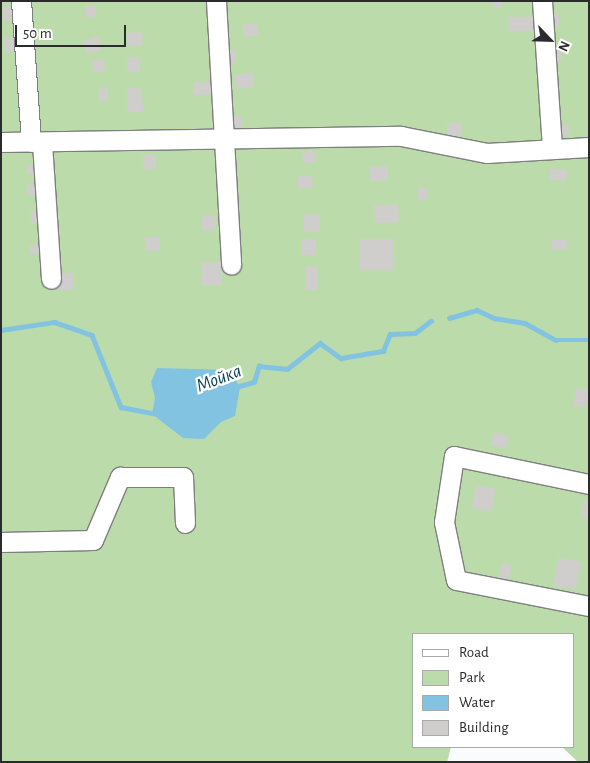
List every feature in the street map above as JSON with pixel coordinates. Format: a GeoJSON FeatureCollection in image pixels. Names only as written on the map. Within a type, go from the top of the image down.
{"type":"FeatureCollection","features":[{"type":"Feature","properties":{"kind":"street"},"geometry":{"type":"LineString","coordinates":[[21,1],[51,279]]}},
{"type":"Feature","properties":{"kind":"street"},"geometry":{"type":"LineString","coordinates":[[216,1],[231,266]]}},
{"type":"Feature","properties":{"kind":"street"},"geometry":{"type":"LineString","coordinates":[[542,1],[552,149]]}},
{"type":"Feature","properties":{"kind":"street"},"geometry":{"type":"LineString","coordinates":[[1,142],[37,143],[401,136],[487,153],[589,147]]}},
{"type":"Feature","properties":{"kind":"street"},"geometry":{"type":"LineString","coordinates":[[589,484],[454,456],[444,522],[456,580],[589,606]]}},
{"type":"Feature","properties":{"kind":"street"},"geometry":{"type":"LineString","coordinates":[[1,542],[93,540],[120,477],[183,478],[185,523]]}},
{"type":"Feature","properties":{"kind":"green space"},"geometry":{"type":"Polygon","coordinates":[[[1,1],[589,1],[589,762],[578,762],[563,748],[575,748],[575,633],[412,633],[412,748],[451,748],[447,762],[1,762],[1,1]]]}},
{"type":"Feature","properties":{"kind":"water"},"geometry":{"type":"Polygon","coordinates":[[[157,368],[229,370],[240,387],[235,416],[221,422],[204,439],[183,438],[152,414],[155,398],[151,382],[157,368]]]}},
{"type":"Feature","properties":{"kind":"building"},"geometry":{"type":"Polygon","coordinates":[[[494,1],[502,1],[502,8],[494,8],[494,1]]]}},
{"type":"Feature","properties":{"kind":"building"},"geometry":{"type":"Polygon","coordinates":[[[86,5],[96,5],[96,17],[86,17],[86,5]]]}},
{"type":"Feature","properties":{"kind":"building"},"geometry":{"type":"Polygon","coordinates":[[[3,7],[17,7],[17,21],[3,21],[3,7]]]}},
{"type":"Feature","properties":{"kind":"building"},"geometry":{"type":"Polygon","coordinates":[[[559,14],[559,26],[547,27],[547,15],[559,14]]]}},
{"type":"Feature","properties":{"kind":"building"},"geometry":{"type":"Polygon","coordinates":[[[508,17],[534,17],[534,31],[508,31],[508,17]]]}},
{"type":"Feature","properties":{"kind":"building"},"geometry":{"type":"Polygon","coordinates":[[[243,24],[258,24],[258,36],[243,36],[243,24]]]}},
{"type":"Feature","properties":{"kind":"building"},"geometry":{"type":"Polygon","coordinates":[[[142,32],[143,45],[128,46],[127,33],[142,32]]]}},
{"type":"Feature","properties":{"kind":"building"},"geometry":{"type":"Polygon","coordinates":[[[98,36],[102,49],[87,54],[83,41],[98,36]]]}},
{"type":"Feature","properties":{"kind":"building"},"geometry":{"type":"Polygon","coordinates":[[[19,37],[20,51],[5,52],[4,38],[19,37]]]}},
{"type":"Feature","properties":{"kind":"building"},"geometry":{"type":"Polygon","coordinates":[[[561,49],[562,60],[550,61],[549,50],[561,49]]]}},
{"type":"Feature","properties":{"kind":"building"},"geometry":{"type":"Polygon","coordinates":[[[236,50],[236,63],[226,63],[225,51],[236,50]]]}},
{"type":"Feature","properties":{"kind":"building"},"geometry":{"type":"Polygon","coordinates":[[[127,57],[140,57],[140,72],[127,72],[127,57]]]}},
{"type":"Feature","properties":{"kind":"building"},"geometry":{"type":"Polygon","coordinates":[[[103,59],[105,71],[93,72],[92,61],[103,59]]]}},
{"type":"Feature","properties":{"kind":"building"},"geometry":{"type":"Polygon","coordinates":[[[253,73],[254,87],[236,88],[235,74],[253,73]]]}},
{"type":"Feature","properties":{"kind":"building"},"geometry":{"type":"Polygon","coordinates":[[[194,82],[212,82],[212,95],[194,95],[194,82]]]}},
{"type":"Feature","properties":{"kind":"building"},"geometry":{"type":"Polygon","coordinates":[[[99,87],[108,87],[108,101],[99,101],[99,87]]]}},
{"type":"Feature","properties":{"kind":"building"},"geometry":{"type":"Polygon","coordinates":[[[127,88],[140,88],[144,112],[127,112],[127,88]]]}},
{"type":"Feature","properties":{"kind":"building"},"geometry":{"type":"Polygon","coordinates":[[[232,116],[241,116],[241,130],[232,130],[232,116]]]}},
{"type":"Feature","properties":{"kind":"building"},"geometry":{"type":"Polygon","coordinates":[[[447,123],[461,123],[461,136],[447,136],[447,123]]]}},
{"type":"Feature","properties":{"kind":"building"},"geometry":{"type":"Polygon","coordinates":[[[568,124],[569,135],[553,136],[552,125],[568,124]]]}},
{"type":"Feature","properties":{"kind":"building"},"geometry":{"type":"Polygon","coordinates":[[[315,151],[315,163],[303,163],[302,152],[315,151]]]}},
{"type":"Feature","properties":{"kind":"building"},"geometry":{"type":"Polygon","coordinates":[[[143,155],[156,155],[156,169],[143,169],[143,155]]]}},
{"type":"Feature","properties":{"kind":"building"},"geometry":{"type":"Polygon","coordinates":[[[27,165],[37,165],[37,174],[27,174],[27,165]]]}},
{"type":"Feature","properties":{"kind":"building"},"geometry":{"type":"Polygon","coordinates":[[[370,166],[388,166],[388,181],[370,181],[370,166]]]}},
{"type":"Feature","properties":{"kind":"building"},"geometry":{"type":"Polygon","coordinates":[[[550,169],[567,170],[566,181],[549,180],[550,169]]]}},
{"type":"Feature","properties":{"kind":"building"},"geometry":{"type":"Polygon","coordinates":[[[298,176],[312,176],[313,187],[298,188],[298,176]]]}},
{"type":"Feature","properties":{"kind":"building"},"geometry":{"type":"Polygon","coordinates":[[[27,184],[39,184],[39,195],[27,195],[27,184]]]}},
{"type":"Feature","properties":{"kind":"building"},"geometry":{"type":"Polygon","coordinates":[[[418,188],[427,188],[427,200],[418,200],[418,188]]]}},
{"type":"Feature","properties":{"kind":"building"},"geometry":{"type":"Polygon","coordinates":[[[398,204],[399,222],[375,223],[374,205],[398,204]]]}},
{"type":"Feature","properties":{"kind":"building"},"geometry":{"type":"Polygon","coordinates":[[[31,211],[42,211],[42,224],[31,224],[31,211]]]}},
{"type":"Feature","properties":{"kind":"building"},"geometry":{"type":"Polygon","coordinates":[[[304,214],[320,214],[320,232],[304,232],[304,214]]]}},
{"type":"Feature","properties":{"kind":"building"},"geometry":{"type":"Polygon","coordinates":[[[202,216],[216,216],[216,230],[202,230],[202,216]]]}},
{"type":"Feature","properties":{"kind":"building"},"geometry":{"type":"Polygon","coordinates":[[[145,237],[160,237],[160,251],[145,251],[145,237]]]}},
{"type":"Feature","properties":{"kind":"building"},"geometry":{"type":"Polygon","coordinates":[[[301,239],[316,239],[316,255],[301,255],[301,239]]]}},
{"type":"Feature","properties":{"kind":"building"},"geometry":{"type":"Polygon","coordinates":[[[360,239],[393,239],[393,270],[360,270],[360,239]]]}},
{"type":"Feature","properties":{"kind":"building"},"geometry":{"type":"Polygon","coordinates":[[[552,240],[567,240],[567,250],[552,250],[552,240]]]}},
{"type":"Feature","properties":{"kind":"building"},"geometry":{"type":"Polygon","coordinates":[[[29,245],[41,245],[41,254],[29,254],[29,245]]]}},
{"type":"Feature","properties":{"kind":"building"},"geometry":{"type":"Polygon","coordinates":[[[201,262],[222,262],[222,285],[201,285],[201,262]]]}},
{"type":"Feature","properties":{"kind":"building"},"geometry":{"type":"Polygon","coordinates":[[[305,267],[317,267],[317,290],[305,290],[305,267]]]}},
{"type":"Feature","properties":{"kind":"building"},"geometry":{"type":"Polygon","coordinates":[[[57,273],[73,273],[73,290],[57,290],[57,273]]]}},
{"type":"Feature","properties":{"kind":"building"},"geometry":{"type":"Polygon","coordinates":[[[576,388],[589,390],[586,408],[573,406],[576,388]]]}},
{"type":"Feature","properties":{"kind":"building"},"geometry":{"type":"Polygon","coordinates":[[[493,433],[508,435],[506,448],[491,446],[493,433]]]}},
{"type":"Feature","properties":{"kind":"building"},"geometry":{"type":"Polygon","coordinates":[[[476,485],[496,489],[491,511],[472,508],[476,485]]]}},
{"type":"Feature","properties":{"kind":"building"},"geometry":{"type":"Polygon","coordinates":[[[584,500],[589,501],[589,519],[581,517],[584,500]]]}},
{"type":"Feature","properties":{"kind":"building"},"geometry":{"type":"Polygon","coordinates":[[[558,558],[581,562],[576,590],[553,586],[558,558]]]}},
{"type":"Feature","properties":{"kind":"building"},"geometry":{"type":"Polygon","coordinates":[[[502,563],[512,565],[508,583],[499,581],[502,563]]]}},
{"type":"Feature","properties":{"kind":"waterway","name":"Мойка"},"geometry":{"type":"LineString","coordinates":[[449,318],[477,310],[494,318],[525,323],[556,340],[589,340]]}},
{"type":"Feature","properties":{"kind":"waterway","name":"Мойка"},"geometry":{"type":"LineString","coordinates":[[236,387],[254,382],[259,366],[287,369],[320,343],[341,358],[383,351],[390,334],[415,333],[431,321]]}},
{"type":"Feature","properties":{"kind":"waterway","name":"Мойка"},"geometry":{"type":"LineString","coordinates":[[1,330],[54,322],[92,335],[121,407],[157,414]]}}]}
